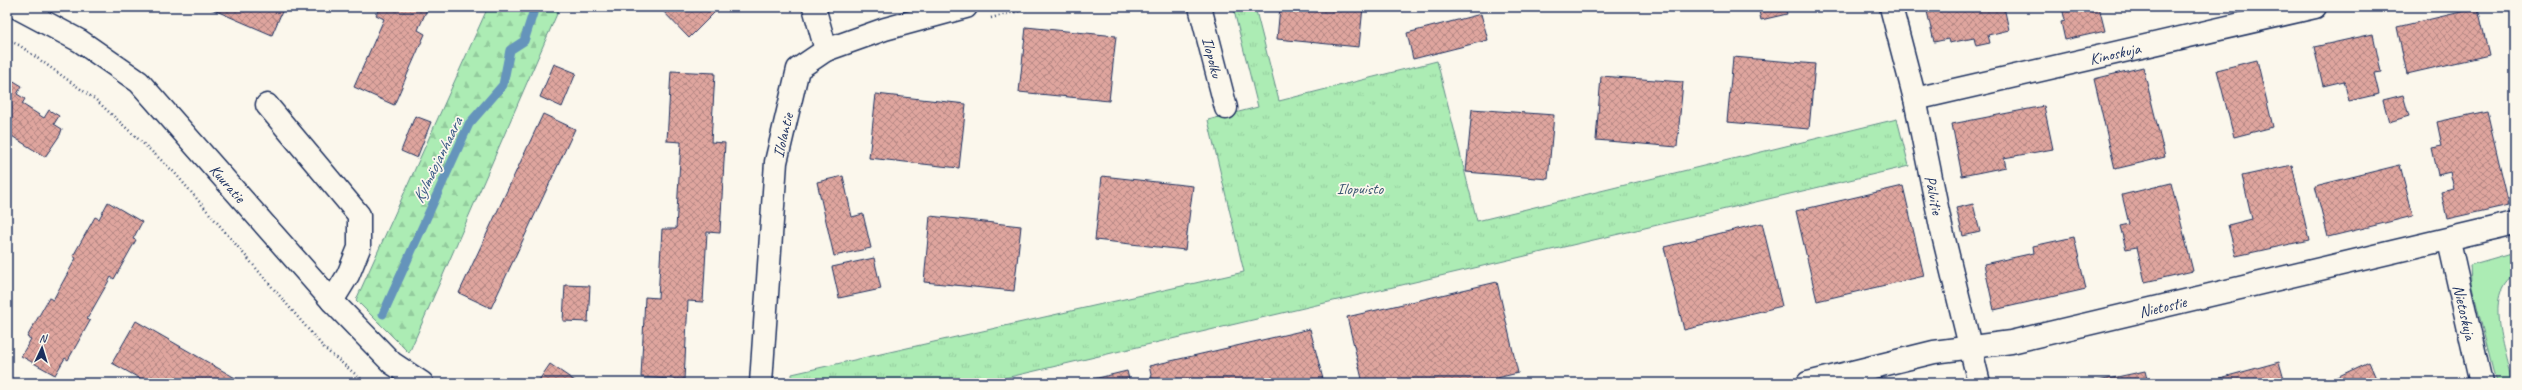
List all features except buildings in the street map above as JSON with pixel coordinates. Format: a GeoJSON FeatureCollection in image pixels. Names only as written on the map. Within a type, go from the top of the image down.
{"type":"FeatureCollection","features":[{"type":"Feature","properties":{"kind":"street","name":"Kuuratie"},"geometry":{"type":"LineString","coordinates":[[16,7],[80,41],[139,82],[332,301],[392,363],[422,383]]}},
{"type":"Feature","properties":{"kind":"street"},"geometry":{"type":"LineString","coordinates":[[814,7],[826,50]]}},
{"type":"Feature","properties":{"kind":"street","name":"Ilolantie"},"geometry":{"type":"LineString","coordinates":[[761,383],[776,162],[798,69],[826,50],[885,29],[966,7]]}},
{"type":"Feature","properties":{"kind":"street","name":"Ilopolku"},"geometry":{"type":"LineString","coordinates":[[1200,7],[1226,108]]}},
{"type":"Feature","properties":{"kind":"street","name":"Pälvitie"},"geometry":{"type":"LineString","coordinates":[[1891,7],[1915,99],[1941,227],[1979,383]]}},
{"type":"Feature","properties":{"kind":"street","name":"Kinoskuja"},"geometry":{"type":"LineString","coordinates":[[1915,99],[2314,7]]}},
{"type":"Feature","properties":{"kind":"street"},"geometry":{"type":"LineString","coordinates":[[267,105],[359,215],[358,248],[348,275],[332,301]]}},
{"type":"Feature","properties":{"kind":"street","name":"Nietostie"},"geometry":{"type":"LineString","coordinates":[[1808,383],[1934,352],[2011,342],[2449,240],[2515,223]]}},
{"type":"Feature","properties":{"kind":"street","name":"Nietoskuja"},"geometry":{"type":"LineString","coordinates":[[2449,240],[2482,383]]}},
{"type":"Feature","properties":{"kind":"path"},"geometry":{"type":"LineString","coordinates":[[989,19],[1035,7]]}},
{"type":"Feature","properties":{"kind":"path"},"geometry":{"type":"LineString","coordinates":[[7,40],[19,45],[96,100],[174,172],[325,349],[366,383]]}},
{"type":"Feature","properties":{"kind":"green space"},"geometry":{"type":"Polygon","coordinates":[[[488,7],[560,7],[409,353],[356,300],[488,7]]]}},
{"type":"Feature","properties":{"kind":"green space","name":"Ilopuisto"},"geometry":{"type":"Polygon","coordinates":[[[1233,7],[1255,7],[1279,101],[1437,61],[1477,221],[1897,119],[1909,166],[984,383],[792,383],[792,374],[1244,272],[1208,120],[1258,107],[1233,7]]]}},
{"type":"Feature","properties":{"kind":"green space"},"geometry":{"type":"Polygon","coordinates":[[[2515,252],[2515,274],[2505,283],[2500,295],[2498,309],[2502,341],[2512,383],[2496,383],[2471,282],[2470,265],[2515,252]]]}},
{"type":"Feature","properties":{"kind":"waterway","name":"Kylmäojanhaara"},"geometry":{"type":"LineString","coordinates":[[383,314],[469,124],[503,85],[510,50],[524,41],[535,7]]}}]}
